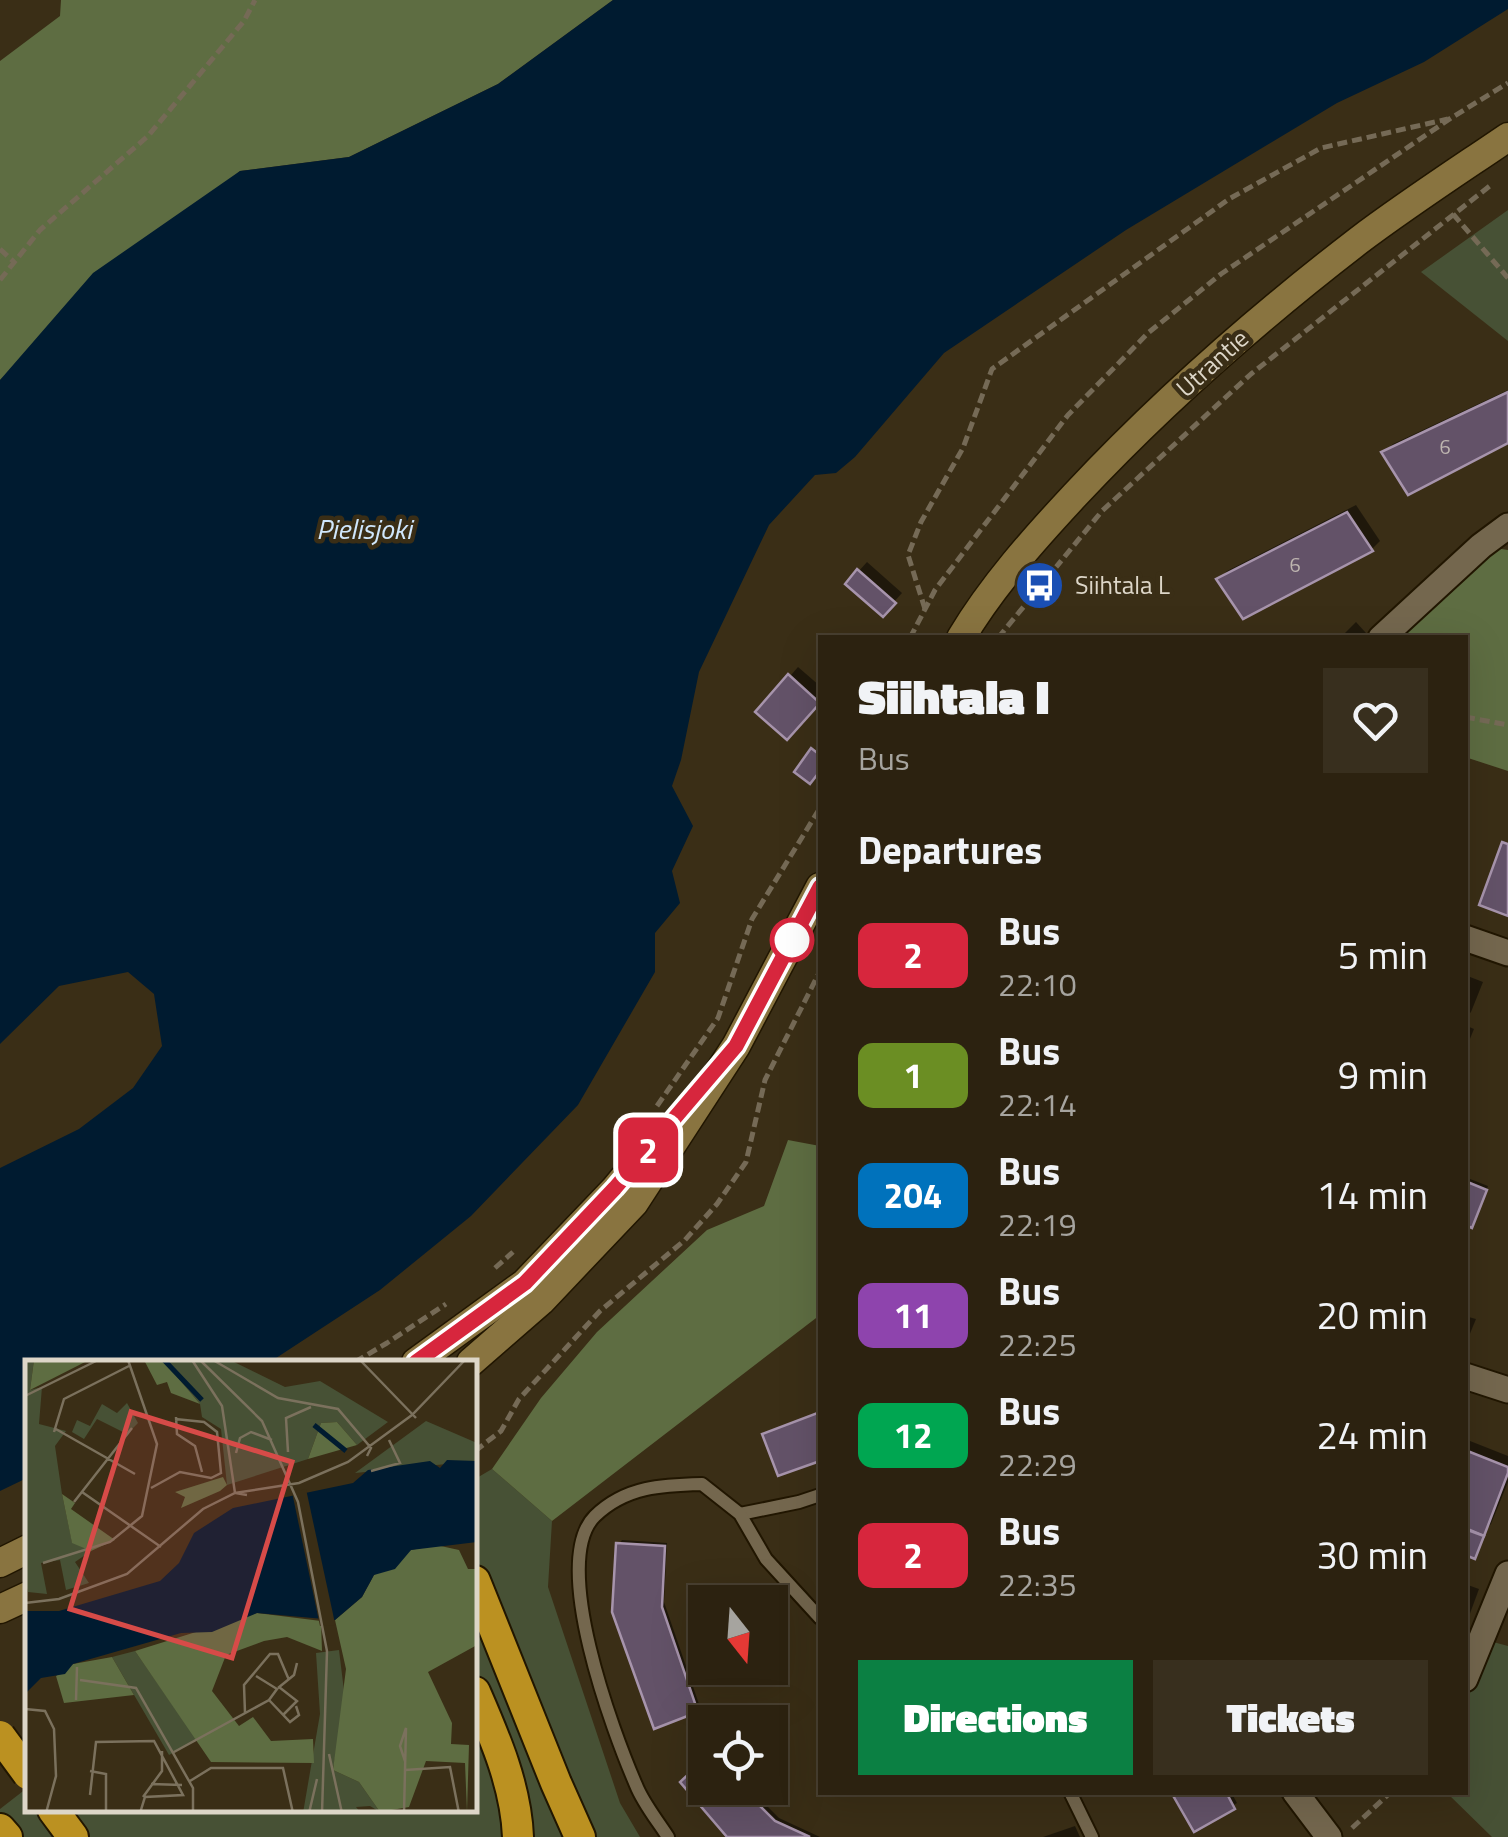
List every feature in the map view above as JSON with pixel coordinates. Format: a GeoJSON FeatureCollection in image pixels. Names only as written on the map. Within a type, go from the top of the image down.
{"type":"FeatureCollection","features":[{"type":"Feature","properties":{"kind":"highway"},"geometry":{"type":"LineString","coordinates":[[478,1589],[580,1837]]}},
{"type":"Feature","properties":{"kind":"highway"},"geometry":{"type":"LineString","coordinates":[[478,1699],[517,1811],[518,1837]]}},
{"type":"Feature","properties":{"kind":"highway"},"geometry":{"type":"LineString","coordinates":[[0,1736],[25,1770]]}},
{"type":"Feature","properties":{"kind":"highway"},"geometry":{"type":"LineString","coordinates":[[54,1812],[73,1837]]}},
{"type":"Feature","properties":{"kind":"highway"},"geometry":{"type":"LineString","coordinates":[[0,1828],[7,1837]]}},
{"type":"Feature","properties":{"kind":"main road","name":"Utrantie"},"geometry":{"type":"LineString","coordinates":[[963,635],[974,615],[1038,535],[1120,447],[1218,357],[1359,241],[1508,136]]}},
{"type":"Feature","properties":{"kind":"main road"},"geometry":{"type":"LineString","coordinates":[[474,1360],[541,1300],[634,1204],[736,1046],[818,891]]}},
{"type":"Feature","properties":{"kind":"main road"},"geometry":{"type":"LineString","coordinates":[[419,1360],[525,1283],[615,1188],[736,1046]]}},
{"type":"Feature","properties":{"kind":"main road"},"geometry":{"type":"LineString","coordinates":[[0,1563],[25,1551]]}},
{"type":"Feature","properties":{"kind":"main road"},"geometry":{"type":"LineString","coordinates":[[0,1609],[25,1597]]}},
{"type":"Feature","properties":{"kind":"street"},"geometry":{"type":"LineString","coordinates":[[1384,635],[1480,546],[1508,526]]}},
{"type":"Feature","properties":{"kind":"street"},"geometry":{"type":"LineString","coordinates":[[1468,939],[1508,954]]}},
{"type":"Feature","properties":{"kind":"street"},"geometry":{"type":"LineString","coordinates":[[1468,1377],[1508,1390]]}},
{"type":"Feature","properties":{"kind":"street"},"geometry":{"type":"LineString","coordinates":[[1468,1671],[1508,1574]]}},
{"type":"Feature","properties":{"kind":"street"},"geometry":{"type":"LineString","coordinates":[[1298,1795],[1337,1835]]}},
{"type":"Feature","properties":{"kind":"lane"},"geometry":{"type":"LineString","coordinates":[[668,1837],[637,1789],[592,1659],[578,1581],[578,1554],[593,1518],[621,1498],[653,1485],[702,1484],[740,1514],[766,1559],[818,1616]]}},
{"type":"Feature","properties":{"kind":"lane"},"geometry":{"type":"LineString","coordinates":[[740,1514],[818,1496]]}},
{"type":"Feature","properties":{"kind":"lane"},"geometry":{"type":"LineString","coordinates":[[1071,1795],[1092,1837]]}},
{"type":"Feature","properties":{"kind":"path"},"geometry":{"type":"LineString","coordinates":[[0,280],[40,230],[148,136],[244,21],[254,0]]}},
{"type":"Feature","properties":{"kind":"path"},"geometry":{"type":"LineString","coordinates":[[912,635],[935,590],[1068,415],[1148,333],[1221,274],[1508,83]]}},
{"type":"Feature","properties":{"kind":"path"},"geometry":{"type":"LineString","coordinates":[[925,609],[908,555],[920,522],[962,448],[992,369],[1229,199],[1320,148],[1451,118]]}},
{"type":"Feature","properties":{"kind":"path"},"geometry":{"type":"LineString","coordinates":[[1000,635],[1116,497],[1251,374],[1498,179]]}},
{"type":"Feature","properties":{"kind":"path"},"geometry":{"type":"LineString","coordinates":[[1453,214],[1508,278]]}},
{"type":"Feature","properties":{"kind":"path"},"geometry":{"type":"LineString","coordinates":[[0,249],[14,262]]}},
{"type":"Feature","properties":{"kind":"path"},"geometry":{"type":"LineString","coordinates":[[1468,718],[1508,725]]}},
{"type":"Feature","properties":{"kind":"path"},"geometry":{"type":"LineString","coordinates":[[652,1113],[718,1018],[752,918],[818,812]]}},
{"type":"Feature","properties":{"kind":"path"},"geometry":{"type":"LineString","coordinates":[[478,1449],[502,1431],[519,1399],[600,1311],[685,1240],[717,1204],[746,1162],[765,1080],[818,976]]}},
{"type":"Feature","properties":{"kind":"path"},"geometry":{"type":"LineString","coordinates":[[484,1278],[514,1252]]}},
{"type":"Feature","properties":{"kind":"path"},"geometry":{"type":"LineString","coordinates":[[358,1360],[452,1299]]}},
{"type":"Feature","properties":{"kind":"path"},"geometry":{"type":"LineString","coordinates":[[1337,1835],[1386,1795]]}},
{"type":"Feature","properties":{"kind":"green space"},"geometry":{"type":"Polygon","coordinates":[[[61,0],[613,0],[498,84],[349,157],[240,171],[0,380],[0,61],[60,16],[61,0]]]}},
{"type":"Feature","properties":{"kind":"green space"},"geometry":{"type":"Polygon","coordinates":[[[1508,210],[1508,341],[1421,272],[1508,210]]]}},
{"type":"Feature","properties":{"kind":"green space"},"geometry":{"type":"Polygon","coordinates":[[[1481,546],[1508,550],[1508,771],[1468,758],[1468,635],[1384,635],[1481,546]]]}},
{"type":"Feature","properties":{"kind":"green space"},"geometry":{"type":"Polygon","coordinates":[[[788,1140],[818,1146],[818,1317],[552,1521],[492,1469],[541,1398],[597,1332],[707,1230],[764,1206],[788,1140]]]}},
{"type":"Feature","properties":{"kind":"green space"},"geometry":{"type":"Polygon","coordinates":[[[492,1469],[552,1521],[548,1587],[620,1803],[640,1837],[0,1837],[0,1809],[25,1790],[25,1812],[478,1812],[478,1477],[492,1469]]]}},
{"type":"Feature","properties":{"kind":"green space"},"geometry":{"type":"Polygon","coordinates":[[[1482,1639],[1508,1646],[1508,1837],[1492,1837],[1449,1795],[1468,1795],[1468,1672],[1482,1639]]]}},
{"type":"Feature","properties":{"kind":"water","name":"Pielisjoki"},"geometry":{"type":"Polygon","coordinates":[[[613,0],[1508,0],[1508,9],[1424,62],[1337,103],[1126,230],[944,353],[855,457],[836,473],[815,475],[769,525],[699,672],[672,786],[693,826],[672,871],[680,903],[655,933],[655,972],[578,1105],[471,1216],[380,1290],[273,1360],[25,1360],[25,1479],[0,1491],[0,1168],[79,1129],[133,1088],[162,1046],[154,994],[128,972],[59,986],[0,1044],[0,380],[93,273],[240,171],[349,157],[498,84],[613,0]]]}},
{"type":"Feature","properties":{"kind":"building"},"geometry":{"type":"Polygon","coordinates":[[[1508,392],[1508,443],[1408,495],[1381,452],[1508,392]]]}},
{"type":"Feature","properties":{"kind":"building"},"geometry":{"type":"Polygon","coordinates":[[[1347,512],[1373,551],[1243,619],[1216,579],[1347,512]]]}},
{"type":"Feature","properties":{"kind":"building"},"geometry":{"type":"Polygon","coordinates":[[[857,569],[896,603],[883,617],[845,584],[857,569]]]}},
{"type":"Feature","properties":{"kind":"building"},"geometry":{"type":"Polygon","coordinates":[[[788,674],[818,701],[787,740],[755,712],[788,674]]]}},
{"type":"Feature","properties":{"kind":"building"},"geometry":{"type":"Polygon","coordinates":[[[811,748],[818,753],[818,774],[810,784],[794,772],[811,748]]]}},
{"type":"Feature","properties":{"kind":"building"},"geometry":{"type":"Polygon","coordinates":[[[1502,842],[1508,844],[1508,916],[1479,905],[1502,842]]]}},
{"type":"Feature","properties":{"kind":"building"},"geometry":{"type":"Polygon","coordinates":[[[1468,1182],[1487,1190],[1472,1228],[1468,1226],[1468,1182]]]}},
{"type":"Feature","properties":{"kind":"building"},"geometry":{"type":"Polygon","coordinates":[[[818,1413],[818,1462],[778,1476],[762,1434],[818,1413]]]}},
{"type":"Feature","properties":{"kind":"building"},"geometry":{"type":"Polygon","coordinates":[[[1468,1451],[1508,1467],[1484,1536],[1468,1529],[1468,1451]]]}},
{"type":"Feature","properties":{"kind":"building"},"geometry":{"type":"Polygon","coordinates":[[[1468,1530],[1484,1536],[1475,1559],[1468,1556],[1468,1530]]]}},
{"type":"Feature","properties":{"kind":"building"},"geometry":{"type":"Polygon","coordinates":[[[616,1543],[665,1546],[662,1607],[696,1705],[688,1705],[688,1716],[654,1729],[612,1612],[616,1543]]]}},
{"type":"Feature","properties":{"kind":"building"},"geometry":{"type":"Polygon","coordinates":[[[688,1775],[688,1791],[680,1782],[688,1775]]]}},
{"type":"Feature","properties":{"kind":"building"},"geometry":{"type":"Polygon","coordinates":[[[1173,1795],[1228,1795],[1235,1809],[1194,1832],[1173,1795]]]}},
{"type":"Feature","properties":{"kind":"building"},"geometry":{"type":"Polygon","coordinates":[[[700,1805],[759,1805],[775,1821],[810,1837],[727,1837],[700,1805]]]}},
{"type":"Feature","properties":{"kind":"bus line","name":"2"},"geometry":{"type":"LineString","coordinates":[[419,1360],[525,1283],[615,1188],[736,1046],[818,891]]}},
{"type":"Feature","properties":{"kind":"place","name":"Siihtala L"},"geometry":{"type":"Point","coordinates":[1040,585]}}]}
